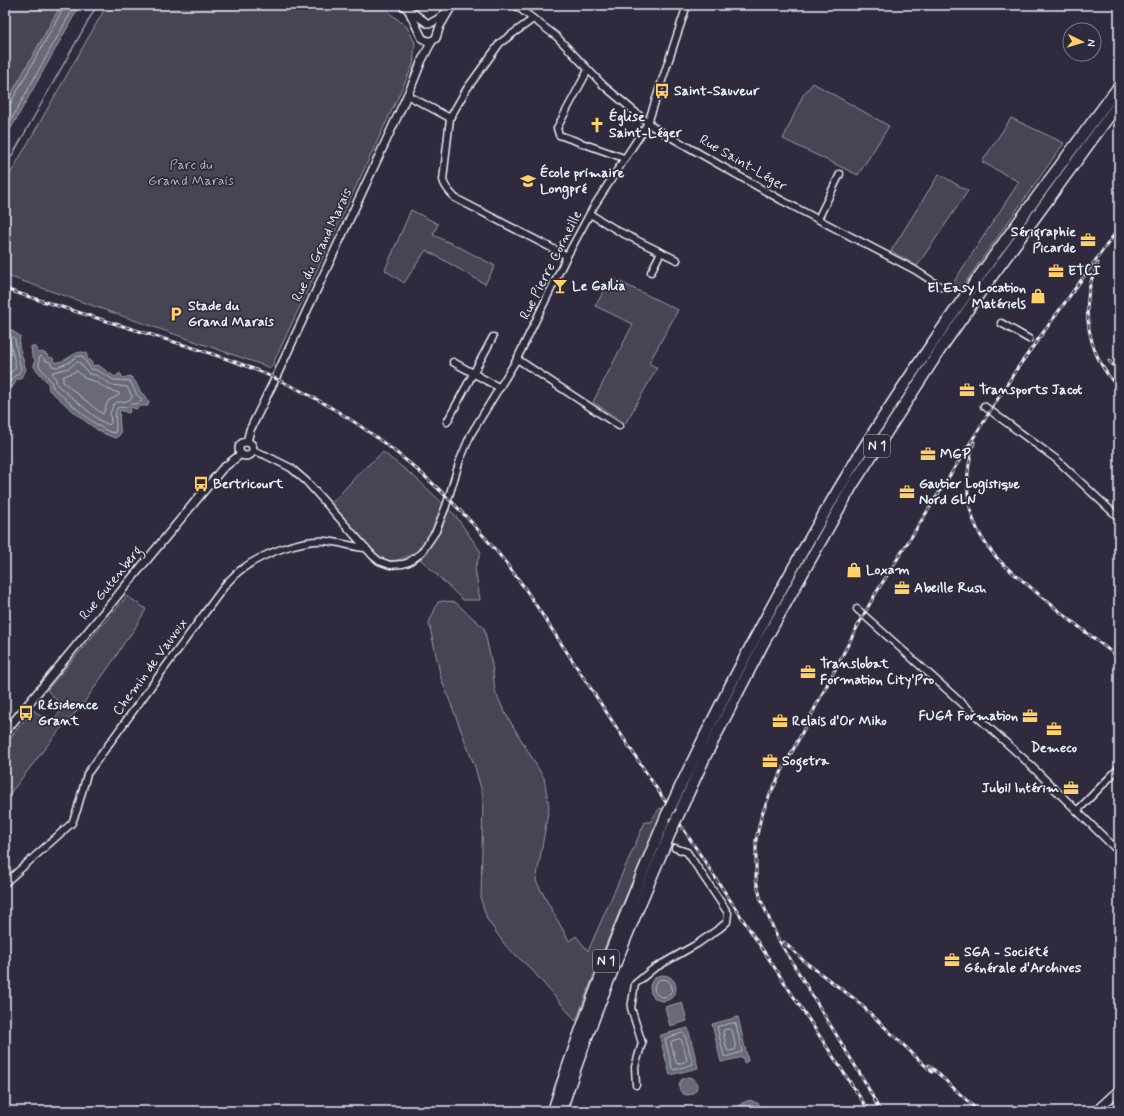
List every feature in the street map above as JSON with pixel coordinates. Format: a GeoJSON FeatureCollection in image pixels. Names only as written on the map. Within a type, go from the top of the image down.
{"type":"FeatureCollection","features":[{"type":"Feature","properties":{"kind":"highway","name":"N 1"},"geometry":{"type":"LineString","coordinates":[[553,1111],[578,1036],[602,972],[669,810],[755,637],[800,556],[862,451],[900,392],[961,302],[1119,86]]}},
{"type":"Feature","properties":{"kind":"highway","name":"N 1"},"geometry":{"type":"LineString","coordinates":[[562,1111],[586,1039],[676,820],[705,757],[763,644],[852,486],[959,323],[1119,103]]}},
{"type":"Feature","properties":{"kind":"main road"},"geometry":{"type":"LineString","coordinates":[[1098,1109],[1109,1093],[1119,1083]]}},
{"type":"Feature","properties":{"kind":"main road"},"geometry":{"type":"LineString","coordinates":[[1098,1109],[1119,1090]]}},
{"type":"Feature","properties":{"kind":"street","name":"Rue Saint-Léger"},"geometry":{"type":"LineString","coordinates":[[515,5],[556,36],[604,86],[648,123],[781,200],[915,270],[941,287]]}},
{"type":"Feature","properties":{"kind":"street","name":"Rue Pierre Corneille"},"geometry":{"type":"LineString","coordinates":[[253,451],[265,455],[291,468],[306,481],[379,561],[390,565],[403,564],[416,558],[436,531],[467,443],[517,359],[590,214],[624,158],[648,123],[687,5]]}},
{"type":"Feature","properties":{"kind":"street"},"geometry":{"type":"LineString","coordinates":[[405,7],[421,35],[428,41],[432,41],[438,36],[438,30],[442,22],[453,7]]}},
{"type":"Feature","properties":{"kind":"street"},"geometry":{"type":"LineString","coordinates":[[405,7],[429,23],[435,25],[438,30]]}},
{"type":"Feature","properties":{"kind":"street"},"geometry":{"type":"LineString","coordinates":[[421,35],[421,27],[453,7]]}},
{"type":"Feature","properties":{"kind":"street"},"geometry":{"type":"LineString","coordinates":[[533,19],[500,43],[466,90],[450,118],[443,180],[445,186],[455,198],[568,256]]}},
{"type":"Feature","properties":{"kind":"street","name":"Rue du Grand Marais"},"geometry":{"type":"LineString","coordinates":[[421,35],[422,60]]}},
{"type":"Feature","properties":{"kind":"street","name":"Rue du Grand Marais"},"geometry":{"type":"LineString","coordinates":[[247,442],[250,430],[432,41]]}},
{"type":"Feature","properties":{"kind":"street"},"geometry":{"type":"LineString","coordinates":[[588,70],[557,128],[557,132],[559,135],[624,158]]}},
{"type":"Feature","properties":{"kind":"street"},"geometry":{"type":"LineString","coordinates":[[407,95],[450,118]]}},
{"type":"Feature","properties":{"kind":"street"},"geometry":{"type":"LineString","coordinates":[[818,219],[840,174]]}},
{"type":"Feature","properties":{"kind":"street"},"geometry":{"type":"LineString","coordinates":[[590,214],[620,232],[677,260]]}},
{"type":"Feature","properties":{"kind":"street"},"geometry":{"type":"LineString","coordinates":[[651,272],[661,252]]}},
{"type":"Feature","properties":{"kind":"street"},"geometry":{"type":"LineString","coordinates":[[1001,323],[1029,338]]}},
{"type":"Feature","properties":{"kind":"street"},"geometry":{"type":"LineString","coordinates":[[447,422],[493,337]]}},
{"type":"Feature","properties":{"kind":"street"},"geometry":{"type":"LineString","coordinates":[[517,359],[619,426]]}},
{"type":"Feature","properties":{"kind":"street"},"geometry":{"type":"LineString","coordinates":[[453,362],[500,388]]}},
{"type":"Feature","properties":{"kind":"street"},"geometry":{"type":"LineString","coordinates":[[984,406],[1056,459],[1119,518]]}},
{"type":"Feature","properties":{"kind":"street"},"geometry":{"type":"LineString","coordinates":[[247,442],[252,445],[253,451],[248,456],[241,454],[239,449],[240,444],[247,442]]}},
{"type":"Feature","properties":{"kind":"street","name":"Rue Gutenberg"},"geometry":{"type":"LineString","coordinates":[[5,732],[222,468],[241,454]]}},
{"type":"Feature","properties":{"kind":"street","name":"Chemin de Vauvoix"},"geometry":{"type":"LineString","coordinates":[[5,883],[72,823],[87,774],[226,584],[242,569],[257,560],[294,544],[324,541],[336,542],[355,548],[366,548]]}},
{"type":"Feature","properties":{"kind":"street"},"geometry":{"type":"LineString","coordinates":[[858,609],[1023,758],[1119,852]]}},
{"type":"Feature","properties":{"kind":"street"},"geometry":{"type":"LineString","coordinates":[[1077,811],[1119,768]]}},
{"type":"Feature","properties":{"kind":"street"},"geometry":{"type":"LineString","coordinates":[[636,1085],[635,1067],[642,1043],[631,1008],[635,984],[653,969],[697,944],[727,922],[728,913],[687,852],[675,848]]}},
{"type":"Feature","properties":{"kind":"green space"},"geometry":{"type":"Polygon","coordinates":[[[5,5],[63,5],[5,108],[5,5]]]}},
{"type":"Feature","properties":{"kind":"green space","name":"Parc du Grand Marais"},"geometry":{"type":"Polygon","coordinates":[[[107,5],[380,5],[407,27],[415,43],[413,65],[271,368],[5,275],[5,183],[107,5]]]}},
{"type":"Feature","properties":{"kind":"green space"},"geometry":{"type":"Polygon","coordinates":[[[813,83],[889,126],[858,175],[783,139],[803,95],[813,83]]]}},
{"type":"Feature","properties":{"kind":"green space"},"geometry":{"type":"Polygon","coordinates":[[[1011,118],[1064,143],[960,290],[951,286],[1019,182],[982,162],[1011,118]]]}},
{"type":"Feature","properties":{"kind":"green space"},"geometry":{"type":"Polygon","coordinates":[[[939,174],[968,191],[917,266],[891,251],[939,174]]]}},
{"type":"Feature","properties":{"kind":"green space"},"geometry":{"type":"Polygon","coordinates":[[[411,210],[438,224],[433,235],[495,266],[485,284],[426,250],[404,283],[385,270],[411,210]]]}},
{"type":"Feature","properties":{"kind":"green space"},"geometry":{"type":"Polygon","coordinates":[[[612,278],[678,310],[649,363],[657,368],[625,424],[593,402],[633,324],[595,306],[612,278]]]}},
{"type":"Feature","properties":{"kind":"green space"},"geometry":{"type":"Polygon","coordinates":[[[383,452],[417,479],[455,515],[481,552],[475,568],[480,600],[463,600],[414,553],[394,561],[382,559],[377,556],[370,550],[331,504],[360,472],[383,452]]]}},
{"type":"Feature","properties":{"kind":"green space"},"geometry":{"type":"Polygon","coordinates":[[[127,596],[146,609],[134,630],[83,704],[53,738],[5,800],[5,744],[33,710],[50,723],[64,708],[47,690],[127,596]]]}},
{"type":"Feature","properties":{"kind":"green space"},"geometry":{"type":"Polygon","coordinates":[[[438,602],[455,602],[484,628],[492,665],[495,691],[504,711],[544,778],[549,807],[536,881],[569,941],[576,936],[588,951],[645,822],[650,822],[660,808],[664,810],[618,915],[576,1021],[532,970],[505,945],[487,919],[481,900],[483,796],[475,767],[441,678],[429,623],[438,602]]]}},
{"type":"Feature","properties":{"kind":"water"},"geometry":{"type":"Polygon","coordinates":[[[61,5],[80,5],[5,139],[5,105],[61,5]]]}},
{"type":"Feature","properties":{"kind":"water"},"geometry":{"type":"Polygon","coordinates":[[[5,326],[20,336],[19,346],[26,370],[20,379],[16,379],[5,398],[5,326]]]}},
{"type":"Feature","properties":{"kind":"water"},"geometry":{"type":"Polygon","coordinates":[[[31,346],[35,347],[39,353],[42,352],[48,355],[48,357],[53,358],[54,362],[63,361],[74,354],[82,352],[87,353],[87,358],[92,363],[92,366],[98,365],[115,377],[120,373],[123,378],[130,376],[135,381],[141,393],[144,394],[146,399],[149,401],[148,406],[140,406],[136,409],[131,407],[129,413],[120,410],[120,434],[117,438],[109,436],[91,425],[49,390],[48,383],[34,367],[35,359],[32,356],[31,346]]]}},
{"type":"Feature","properties":{"kind":"water"},"geometry":{"type":"Polygon","coordinates":[[[663,975],[672,979],[676,988],[672,997],[663,1001],[654,997],[650,988],[654,979],[663,975]]]}},
{"type":"Feature","properties":{"kind":"water"},"geometry":{"type":"Polygon","coordinates":[[[682,1002],[687,1021],[670,1026],[665,1007],[682,1002]]]}},
{"type":"Feature","properties":{"kind":"water"},"geometry":{"type":"Polygon","coordinates":[[[738,1017],[748,1061],[744,1063],[743,1057],[721,1062],[712,1024],[738,1017]]]}},
{"type":"Feature","properties":{"kind":"water"},"geometry":{"type":"Polygon","coordinates":[[[688,1028],[698,1068],[670,1075],[660,1038],[661,1035],[688,1028]]]}},
{"type":"Feature","properties":{"kind":"water"},"geometry":{"type":"Polygon","coordinates":[[[688,1077],[694,1080],[697,1086],[694,1092],[688,1095],[682,1092],[679,1086],[682,1080],[688,1077]]]}},
{"type":"Feature","properties":{"kind":"water"},"geometry":{"type":"Polygon","coordinates":[[[750,1100],[759,1104],[764,1111],[736,1111],[742,1103],[750,1100]]]}},
{"type":"Feature","properties":{"kind":"waterway"},"geometry":{"type":"LineString","coordinates":[[5,168],[97,5]]}},
{"type":"Feature","properties":{"kind":"railway"},"geometry":{"type":"LineString","coordinates":[[880,1111],[865,1082],[778,939],[761,900],[756,880],[756,840],[761,817],[770,794],[876,593],[1016,370],[1119,228]]}},
{"type":"Feature","properties":{"kind":"railway"},"geometry":{"type":"LineString","coordinates":[[1098,263],[1088,296],[1087,312],[1089,329],[1099,360],[1108,375],[1119,388]]}},
{"type":"Feature","properties":{"kind":"railway"},"geometry":{"type":"LineString","coordinates":[[5,289],[208,352],[263,373],[302,391],[339,412],[374,436],[408,462],[440,490],[498,553],[524,587],[869,1111]]}},
{"type":"Feature","properties":{"kind":"railway"},"geometry":{"type":"LineString","coordinates":[[1109,361],[1119,371]]}},
{"type":"Feature","properties":{"kind":"railway"},"geometry":{"type":"LineString","coordinates":[[974,442],[970,458],[967,490],[973,519],[979,533],[988,547],[1012,572],[1056,609],[1119,658]]}},
{"type":"Feature","properties":{"kind":"railway"},"geometry":{"type":"LineString","coordinates":[[784,942],[805,962],[856,1000],[932,1072]]}},
{"type":"Feature","properties":{"kind":"railway"},"geometry":{"type":"LineString","coordinates":[[929,1065],[976,1109]]}},
{"type":"Feature","properties":{"kind":"place","name":"Saint-Sauveur"},"geometry":{"type":"Point","coordinates":[662,91]}},
{"type":"Feature","properties":{"kind":"place","name":"Église Saint-Léger"},"geometry":{"type":"Point","coordinates":[597,125]}},
{"type":"Feature","properties":{"kind":"place","name":"École primaire Longpré"},"geometry":{"type":"Point","coordinates":[528,181]}},
{"type":"Feature","properties":{"kind":"place","name":"Sérigraphie Picarde"},"geometry":{"type":"Point","coordinates":[1088,240]}},
{"type":"Feature","properties":{"kind":"place","name":"ETCI"},"geometry":{"type":"Point","coordinates":[1056,271]}},
{"type":"Feature","properties":{"kind":"place","name":"Le Gallia"},"geometry":{"type":"Point","coordinates":[560,286]}},
{"type":"Feature","properties":{"kind":"place","name":"El Easy Location Matériels"},"geometry":{"type":"Point","coordinates":[1038,296]}},
{"type":"Feature","properties":{"kind":"place","name":"Stade du Grand Marais"},"geometry":{"type":"Point","coordinates":[176,314]}},
{"type":"Feature","properties":{"kind":"place","name":"Transports Jacot"},"geometry":{"type":"Point","coordinates":[967,390]}},
{"type":"Feature","properties":{"kind":"place","name":"MGP"},"geometry":{"type":"Point","coordinates":[928,454]}},
{"type":"Feature","properties":{"kind":"place","name":"Bertricourt"},"geometry":{"type":"Point","coordinates":[201,484]}},
{"type":"Feature","properties":{"kind":"place","name":"Gautier Logistique Nord GLN"},"geometry":{"type":"Point","coordinates":[907,492]}},
{"type":"Feature","properties":{"kind":"place","name":"Loxam"},"geometry":{"type":"Point","coordinates":[854,570]}},
{"type":"Feature","properties":{"kind":"place","name":"Abeille Rush"},"geometry":{"type":"Point","coordinates":[902,588]}},
{"type":"Feature","properties":{"kind":"place","name":"Translobat Formation City'Pro"},"geometry":{"type":"Point","coordinates":[808,672]}},
{"type":"Feature","properties":{"kind":"place","name":"Résidence Grant"},"geometry":{"type":"Point","coordinates":[26,713]}},
{"type":"Feature","properties":{"kind":"place","name":"FUGA Formation"},"geometry":{"type":"Point","coordinates":[1030,716]}},
{"type":"Feature","properties":{"kind":"place","name":"Relais d'Or Miko"},"geometry":{"type":"Point","coordinates":[780,721]}},
{"type":"Feature","properties":{"kind":"place","name":"Demeco"},"geometry":{"type":"Point","coordinates":[1054,729]}},
{"type":"Feature","properties":{"kind":"place","name":"Sogetra"},"geometry":{"type":"Point","coordinates":[770,761]}},
{"type":"Feature","properties":{"kind":"place","name":"Jubil Intérim"},"geometry":{"type":"Point","coordinates":[1071,788]}},
{"type":"Feature","properties":{"kind":"place","name":"SGA - Société Générale d'Archives"},"geometry":{"type":"Point","coordinates":[952,960]}}]}
